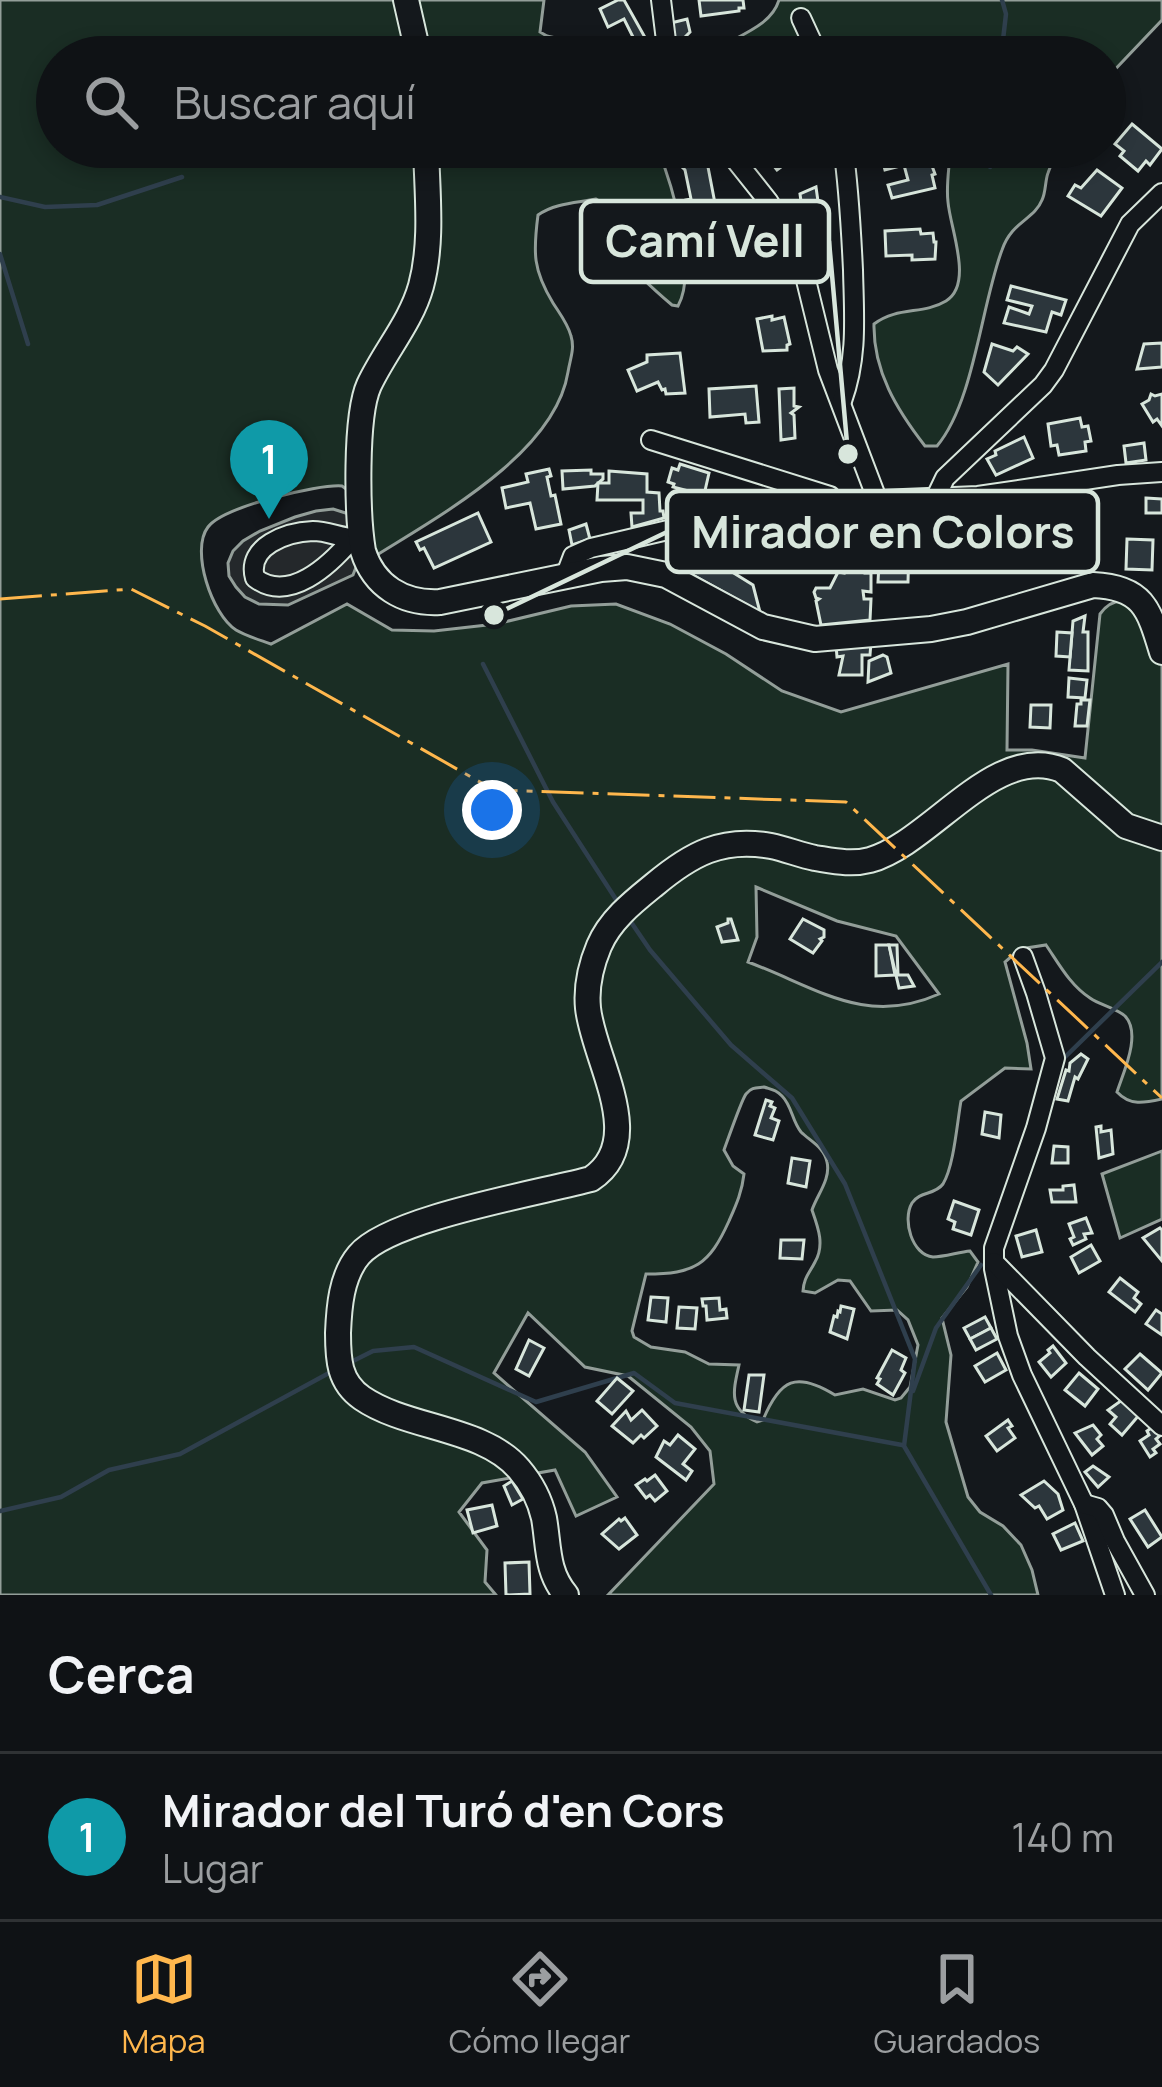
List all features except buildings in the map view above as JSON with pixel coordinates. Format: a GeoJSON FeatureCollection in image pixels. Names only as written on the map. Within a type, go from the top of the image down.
{"type":"FeatureCollection","features":[{"type":"Feature","properties":{"kind":"main road"},"geometry":{"type":"LineString","coordinates":[[406,0],[414,36]]}},
{"type":"Feature","properties":{"kind":"main road"},"geometry":{"type":"LineString","coordinates":[[426,168],[422,284],[361,410],[356,538],[368,568],[394,593],[423,603],[498,592],[601,568],[646,569],[666,575],[741,618],[815,639],[931,629],[1094,585],[1113,586],[1129,590],[1142,602],[1162,652]]}},
{"type":"Feature","properties":{"kind":"main road"},"geometry":{"type":"LineString","coordinates":[[566,1595],[550,1568],[539,1502],[518,1467],[485,1446],[388,1412],[348,1387],[341,1373],[338,1322],[350,1270],[358,1256],[381,1238],[411,1225],[591,1178],[607,1166],[618,1139],[617,1127],[588,1010],[588,988],[600,943],[616,919],[688,860],[725,844],[776,847],[839,862],[875,858],[997,776],[1030,765],[1062,770],[1126,826],[1162,838]]}},
{"type":"Feature","properties":{"kind":"street"},"geometry":{"type":"LineString","coordinates":[[661,0],[665,36]]}},
{"type":"Feature","properties":{"kind":"street"},"geometry":{"type":"LineString","coordinates":[[801,17],[810,36]]}},
{"type":"Feature","properties":{"kind":"street"},"geometry":{"type":"LineString","coordinates":[[742,168],[793,242],[828,370],[877,500]]}},
{"type":"Feature","properties":{"kind":"street"},"geometry":{"type":"LineString","coordinates":[[842,401],[855,347],[846,168]]}},
{"type":"Feature","properties":{"kind":"street"},"geometry":{"type":"LineString","coordinates":[[935,499],[945,478],[1054,370],[1130,224],[1162,193]]}},
{"type":"Feature","properties":{"kind":"street"},"geometry":{"type":"LineString","coordinates":[[651,440],[844,500]]}},
{"type":"Feature","properties":{"kind":"street"},"geometry":{"type":"LineString","coordinates":[[565,577],[573,556],[607,543],[779,504],[978,496],[1162,472]]}},
{"type":"Feature","properties":{"kind":"street"},"geometry":{"type":"LineString","coordinates":[[311,531],[356,538],[324,568],[290,586],[270,586],[255,578],[253,561],[258,553],[280,539],[311,531]]}},
{"type":"Feature","properties":{"kind":"street"},"geometry":{"type":"LineString","coordinates":[[1023,957],[1055,1058],[1036,1129],[994,1248],[998,1292],[1015,1355],[1084,1504],[1115,1595]]}},
{"type":"Feature","properties":{"kind":"street"},"geometry":{"type":"LineString","coordinates":[[994,1261],[1087,1358],[1162,1426]]}},
{"type":"Feature","properties":{"kind":"street"},"geometry":{"type":"LineString","coordinates":[[1084,1504],[1104,1515],[1145,1595]]}},
{"type":"Feature","properties":{"kind":"green space"},"geometry":{"type":"Polygon","coordinates":[[[0,0],[544,0],[540,32],[547,36],[36,36],[36,168],[664,168],[684,250],[678,306],[649,285],[613,244],[601,202],[566,204],[538,215],[538,271],[568,327],[572,345],[559,402],[541,430],[490,480],[372,558],[369,517],[360,501],[342,486],[271,498],[217,519],[203,537],[203,566],[219,611],[236,630],[271,644],[347,604],[392,630],[434,631],[496,624],[571,606],[616,604],[670,624],[782,691],[841,712],[1008,664],[1007,750],[1085,758],[1100,614],[1121,601],[1162,617],[1162,1099],[1132,1101],[1117,1092],[1132,1043],[1125,1016],[1083,993],[1046,945],[1020,949],[1005,962],[1031,1069],[1005,1068],[961,1101],[947,1176],[940,1187],[915,1199],[909,1210],[911,1236],[919,1250],[933,1257],[970,1251],[978,1262],[967,1287],[942,1318],[951,1355],[946,1422],[968,1497],[1021,1545],[1038,1595],[608,1595],[714,1484],[710,1451],[691,1427],[628,1376],[585,1367],[528,1313],[494,1373],[585,1452],[617,1497],[576,1516],[555,1470],[482,1483],[459,1512],[487,1550],[485,1582],[496,1595],[0,1595],[0,0]],[[756,887],[757,937],[748,962],[864,1005],[912,1003],[939,994],[896,936],[837,921],[756,887]],[[752,1089],[738,1111],[724,1150],[744,1174],[722,1236],[707,1257],[689,1269],[646,1274],[632,1331],[651,1347],[685,1352],[709,1364],[739,1365],[735,1399],[741,1411],[757,1422],[791,1383],[810,1383],[835,1395],[863,1389],[901,1398],[910,1387],[918,1345],[908,1320],[897,1310],[871,1311],[850,1281],[838,1280],[815,1293],[803,1291],[820,1249],[812,1210],[828,1168],[820,1148],[801,1132],[776,1091],[752,1089]]]}},
{"type":"Feature","properties":{"kind":"green space"},"geometry":{"type":"Polygon","coordinates":[[[779,0],[1162,0],[1162,20],[1126,58],[1126,36],[740,36],[774,10],[779,0]]]}},
{"type":"Feature","properties":{"kind":"green space"},"geometry":{"type":"Polygon","coordinates":[[[949,168],[1050,168],[1038,207],[1011,233],[1002,250],[960,405],[937,446],[925,446],[889,389],[878,358],[874,324],[937,305],[954,293],[959,269],[949,168]]]}},
{"type":"Feature","properties":{"kind":"green space"},"geometry":{"type":"Polygon","coordinates":[[[1162,1151],[1162,1219],[1120,1238],[1102,1174],[1162,1151]]]}},
{"type":"Feature","properties":{"kind":"shaded area"},"geometry":{"type":"Polygon","coordinates":[[[333,509],[352,515],[358,562],[353,575],[288,605],[259,604],[236,587],[228,563],[243,541],[295,517],[333,509]]]}},
{"type":"Feature","properties":{"kind":"waterway"},"geometry":{"type":"LineString","coordinates":[[1002,0],[1003,36]]}},
{"type":"Feature","properties":{"kind":"waterway"},"geometry":{"type":"LineString","coordinates":[[0,197],[45,207],[97,205],[182,177]]}},
{"type":"Feature","properties":{"kind":"waterway"},"geometry":{"type":"LineString","coordinates":[[0,254],[28,344]]}},
{"type":"Feature","properties":{"kind":"waterway"},"geometry":{"type":"LineString","coordinates":[[483,664],[553,802],[617,901]]}},
{"type":"Feature","properties":{"kind":"waterway"},"geometry":{"type":"LineString","coordinates":[[631,922],[731,1045],[792,1098],[845,1184],[915,1359],[904,1446],[991,1595]]}},
{"type":"Feature","properties":{"kind":"waterway"},"geometry":{"type":"LineString","coordinates":[[1063,1059],[1162,962]]}},
{"type":"Feature","properties":{"kind":"waterway"},"geometry":{"type":"LineString","coordinates":[[913,1391],[936,1328],[981,1265]]}},
{"type":"Feature","properties":{"kind":"waterway"},"geometry":{"type":"LineString","coordinates":[[353,1361],[373,1351],[414,1347],[536,1402],[634,1373],[675,1403],[902,1445]]}},
{"type":"Feature","properties":{"kind":"waterway"},"geometry":{"type":"LineString","coordinates":[[0,1511],[61,1497],[109,1470],[180,1454],[329,1373]]}},
{"type":"Feature","properties":{"kind":"power"},"geometry":{"type":"LineString","coordinates":[[0,599],[131,589],[494,790],[846,802],[1162,1098]]}},
{"type":"Feature","properties":{"kind":"place","name":"Camí Vell"},"geometry":{"type":"Point","coordinates":[848,454]}},
{"type":"Feature","properties":{"kind":"place","name":"Mirador del Turó d'en Cors"},"geometry":{"type":"Point","coordinates":[269,519]}},
{"type":"Feature","properties":{"kind":"place","name":"Mirador en Colors"},"geometry":{"type":"Point","coordinates":[494,615]}}]}
